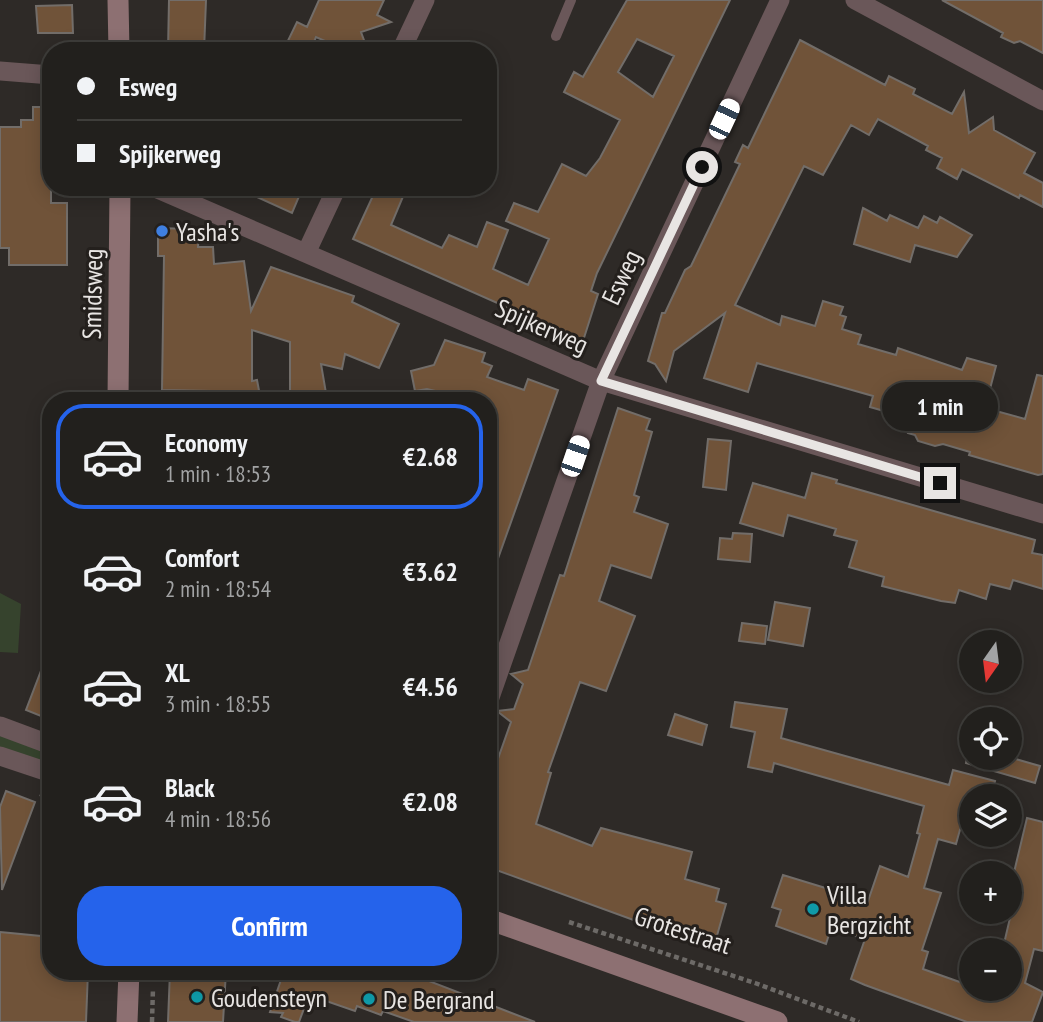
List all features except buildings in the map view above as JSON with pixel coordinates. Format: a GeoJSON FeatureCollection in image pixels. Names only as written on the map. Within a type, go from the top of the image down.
{"type":"FeatureCollection","features":[{"type":"Feature","properties":{"kind":"main road"},"geometry":{"type":"LineString","coordinates":[[118,0],[119,42]]}},
{"type":"Feature","properties":{"kind":"main road","name":"Smidsweg"},"geometry":{"type":"LineString","coordinates":[[118,392],[120,196]]}},
{"type":"Feature","properties":{"kind":"main road","name":"Grotestraat"},"geometry":{"type":"LineString","coordinates":[[497,922],[777,1022]]}},
{"type":"Feature","properties":{"kind":"main road"},"geometry":{"type":"LineString","coordinates":[[127,1022],[129,980]]}},
{"type":"Feature","properties":{"kind":"street"},"geometry":{"type":"LineString","coordinates":[[405,42],[425,0]]}},
{"type":"Feature","properties":{"kind":"street","name":"Esweg"},"geometry":{"type":"LineString","coordinates":[[497,678],[601,381],[780,0]]}},
{"type":"Feature","properties":{"kind":"street"},"geometry":{"type":"LineString","coordinates":[[855,0],[1043,101]]}},
{"type":"Feature","properties":{"kind":"street"},"geometry":{"type":"LineString","coordinates":[[0,71],[42,74]]}},
{"type":"Feature","properties":{"kind":"street","name":"Spijkerweg"},"geometry":{"type":"LineString","coordinates":[[175,196],[307,251],[601,381],[1043,514]]}},
{"type":"Feature","properties":{"kind":"street"},"geometry":{"type":"LineString","coordinates":[[307,251],[333,196]]}},
{"type":"Feature","properties":{"kind":"street"},"geometry":{"type":"LineString","coordinates":[[0,726],[42,742]]}},
{"type":"Feature","properties":{"kind":"street"},"geometry":{"type":"LineString","coordinates":[[0,756],[42,770]]}},
{"type":"Feature","properties":{"kind":"lane"},"geometry":{"type":"LineString","coordinates":[[555,36],[571,0]]}},
{"type":"Feature","properties":{"kind":"path","name":"Grotestraat"},"geometry":{"type":"LineString","coordinates":[[564,920],[755,983],[859,1022]]}},
{"type":"Feature","properties":{"kind":"path"},"geometry":{"type":"LineString","coordinates":[[152,1022],[153,983]]}},
{"type":"Feature","properties":{"kind":"green space"},"geometry":{"type":"Polygon","coordinates":[[[0,593],[21,604],[18,653],[0,652],[0,593]]]}},
{"type":"Feature","properties":{"kind":"green space"},"geometry":{"type":"Polygon","coordinates":[[[0,731],[42,750],[42,760],[38,761],[0,749],[0,731]]]}},
{"type":"Feature","properties":{"kind":"place","name":"Yasha's"},"geometry":{"type":"Point","coordinates":[162,231]}},
{"type":"Feature","properties":{"kind":"place","name":"Villa Bergzicht"},"geometry":{"type":"Point","coordinates":[813,909]}},
{"type":"Feature","properties":{"kind":"place","name":"Goudensteyn"},"geometry":{"type":"Point","coordinates":[197,997]}},
{"type":"Feature","properties":{"kind":"place","name":"De Bergrand"},"geometry":{"type":"Point","coordinates":[369,999]}},
{"type":"Feature","properties":{"kind":"route"},"geometry":{"type":"LineString","coordinates":[[702,167],[601,381],[940,483]]}}]}
